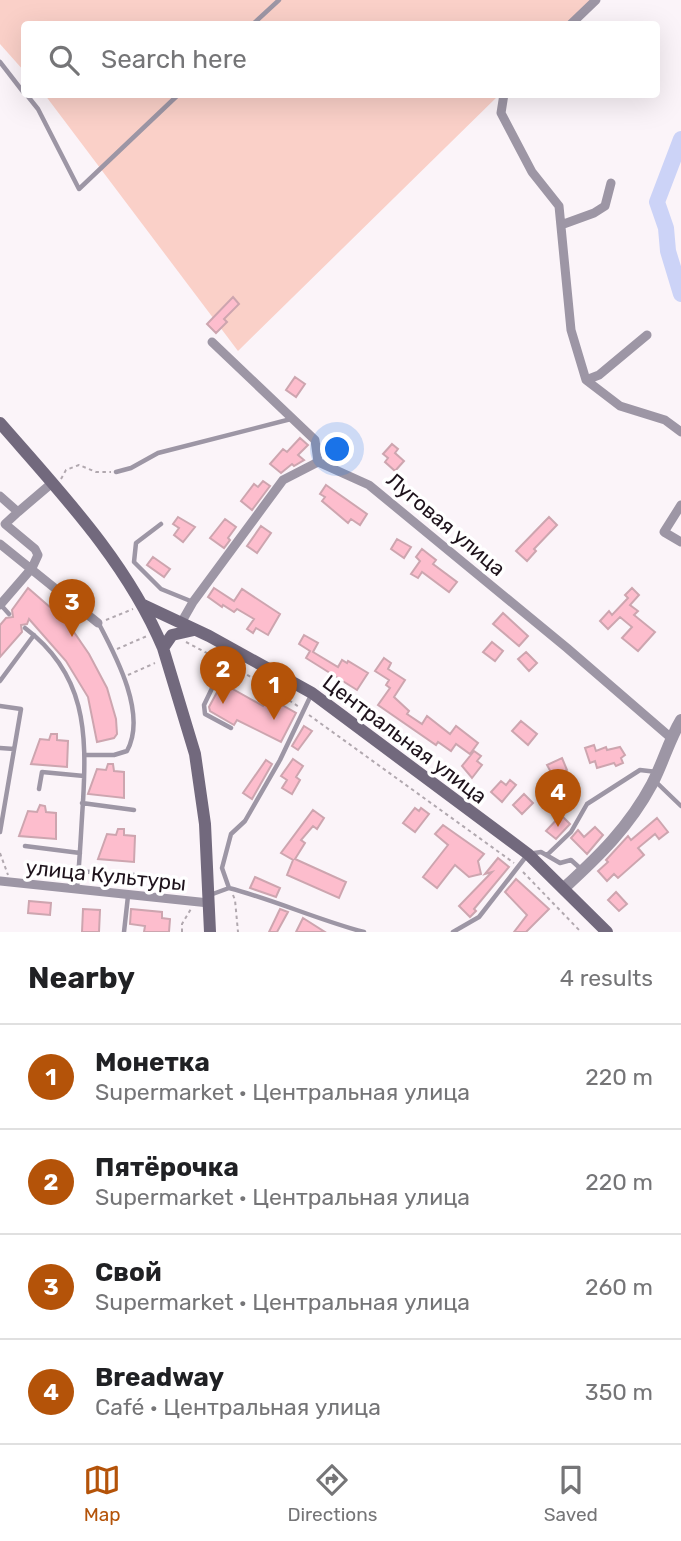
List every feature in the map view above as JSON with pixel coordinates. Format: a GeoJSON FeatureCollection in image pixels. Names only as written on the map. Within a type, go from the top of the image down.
{"type":"FeatureCollection","features":[{"type":"Feature","properties":{"kind":"main road"},"geometry":{"type":"LineString","coordinates":[[0,423],[87,524],[143,605],[156,632],[195,754],[205,824],[210,932]]}},
{"type":"Feature","properties":{"kind":"main road","name":"Центральная улица"},"geometry":{"type":"LineString","coordinates":[[143,605],[196,630],[312,693],[528,854],[607,932]]}},
{"type":"Feature","properties":{"kind":"main road"},"geometry":{"type":"LineString","coordinates":[[164,653],[172,635],[196,630]]}},
{"type":"Feature","properties":{"kind":"street"},"geometry":{"type":"LineString","coordinates":[[574,21],[596,0]]}},
{"type":"Feature","properties":{"kind":"street"},"geometry":{"type":"LineString","coordinates":[[504,98],[501,113],[533,172],[559,206],[571,330],[586,380],[621,406],[665,420],[681,432]]}},
{"type":"Feature","properties":{"kind":"street"},"geometry":{"type":"LineString","coordinates":[[561,225],[606,206],[611,183]]}},
{"type":"Feature","properties":{"kind":"street"},"geometry":{"type":"LineString","coordinates":[[586,380],[599,375],[647,335]]}},
{"type":"Feature","properties":{"kind":"street"},"geometry":{"type":"LineString","coordinates":[[181,623],[193,602],[284,480],[318,462],[315,440],[212,342]]}},
{"type":"Feature","properties":{"kind":"street","name":"Луговая улица"},"geometry":{"type":"LineString","coordinates":[[318,462],[369,485],[567,648],[670,737]]}},
{"type":"Feature","properties":{"kind":"street"},"geometry":{"type":"LineString","coordinates":[[0,604],[32,568],[37,558],[36,550],[5,524],[52,483]]}},
{"type":"Feature","properties":{"kind":"street"},"geometry":{"type":"LineString","coordinates":[[0,496],[18,512]]}},
{"type":"Feature","properties":{"kind":"street"},"geometry":{"type":"LineString","coordinates":[[681,505],[664,532],[681,542]]}},
{"type":"Feature","properties":{"kind":"street"},"geometry":{"type":"LineString","coordinates":[[0,544],[98,623]]}},
{"type":"Feature","properties":{"kind":"street"},"geometry":{"type":"LineString","coordinates":[[564,888],[601,855],[634,816],[656,776],[670,737],[681,720]]}},
{"type":"Feature","properties":{"kind":"street","name":"улица Культуры"},"geometry":{"type":"LineString","coordinates":[[4,881],[195,902],[209,900]]}},
{"type":"Feature","properties":{"kind":"lane"},"geometry":{"type":"LineString","coordinates":[[256,21],[279,0]]}},
{"type":"Feature","properties":{"kind":"lane"},"geometry":{"type":"LineString","coordinates":[[0,62],[21,89]]}},
{"type":"Feature","properties":{"kind":"lane"},"geometry":{"type":"LineString","coordinates":[[28,98],[38,109],[79,189],[175,98]]}},
{"type":"Feature","properties":{"kind":"lane"},"geometry":{"type":"LineString","coordinates":[[116,472],[131,468],[158,453],[292,418]]}},
{"type":"Feature","properties":{"kind":"lane"},"geometry":{"type":"LineString","coordinates":[[161,524],[136,543],[134,562],[161,589],[193,602]]}},
{"type":"Feature","properties":{"kind":"lane"},"geometry":{"type":"LineString","coordinates":[[0,604],[9,614]]}},
{"type":"Feature","properties":{"kind":"lane"},"geometry":{"type":"LineString","coordinates":[[86,755],[114,755],[127,751],[133,740],[134,717],[123,677],[98,623]]}},
{"type":"Feature","properties":{"kind":"lane"},"geometry":{"type":"LineString","coordinates":[[25,628],[55,657],[69,680],[80,712],[86,755],[76,889]]}},
{"type":"Feature","properties":{"kind":"lane"},"geometry":{"type":"LineString","coordinates":[[0,681],[34,635]]}},
{"type":"Feature","properties":{"kind":"lane"},"geometry":{"type":"LineString","coordinates":[[231,728],[205,714],[204,705],[216,680],[223,678],[236,651]]}},
{"type":"Feature","properties":{"kind":"lane"},"geometry":{"type":"LineString","coordinates":[[229,888],[222,868],[231,834],[245,821],[280,760],[312,693]]}},
{"type":"Feature","properties":{"kind":"lane"},"geometry":{"type":"LineString","coordinates":[[0,706],[21,709],[0,832]]}},
{"type":"Feature","properties":{"kind":"lane"},"geometry":{"type":"LineString","coordinates":[[0,748],[14,749]]}},
{"type":"Feature","properties":{"kind":"lane"},"geometry":{"type":"LineString","coordinates":[[547,855],[571,832],[587,804],[640,770],[656,776],[681,806]]}},
{"type":"Feature","properties":{"kind":"lane"},"geometry":{"type":"LineString","coordinates":[[39,789],[42,772],[84,776]]}},
{"type":"Feature","properties":{"kind":"lane"},"geometry":{"type":"LineString","coordinates":[[82,803],[134,810]]}},
{"type":"Feature","properties":{"kind":"lane"},"geometry":{"type":"LineString","coordinates":[[25,846],[80,853]]}},
{"type":"Feature","properties":{"kind":"lane"},"geometry":{"type":"LineString","coordinates":[[453,932],[479,917],[528,854],[541,852],[560,863],[571,860],[583,871]]}},
{"type":"Feature","properties":{"kind":"lane"},"geometry":{"type":"LineString","coordinates":[[78,870],[134,875]]}},
{"type":"Feature","properties":{"kind":"lane"},"geometry":{"type":"LineString","coordinates":[[209,900],[229,888]]}},
{"type":"Feature","properties":{"kind":"lane"},"geometry":{"type":"LineString","coordinates":[[229,888],[364,932]]}},
{"type":"Feature","properties":{"kind":"lane"},"geometry":{"type":"LineString","coordinates":[[124,932],[128,895]]}},
{"type":"Feature","properties":{"kind":"path"},"geometry":{"type":"LineString","coordinates":[[66,470],[79,465],[96,472],[116,472]]}},
{"type":"Feature","properties":{"kind":"path"},"geometry":{"type":"LineString","coordinates":[[98,623],[143,605]]}},
{"type":"Feature","properties":{"kind":"path"},"geometry":{"type":"LineString","coordinates":[[113,651],[156,632]]}},
{"type":"Feature","properties":{"kind":"path"},"geometry":{"type":"LineString","coordinates":[[172,635],[276,692],[517,866],[581,932]]}},
{"type":"Feature","properties":{"kind":"path"},"geometry":{"type":"LineString","coordinates":[[123,677],[164,653]]}},
{"type":"Feature","properties":{"kind":"path"},"geometry":{"type":"LineString","coordinates":[[0,853],[9,872],[4,881]]}},
{"type":"Feature","properties":{"kind":"path"},"geometry":{"type":"LineString","coordinates":[[229,888],[235,900],[238,932]]}},
{"type":"Feature","properties":{"kind":"path"},"geometry":{"type":"LineString","coordinates":[[182,932],[182,924],[195,902]]}},
{"type":"Feature","properties":{"kind":"shaded area"},"geometry":{"type":"Polygon","coordinates":[[[0,0],[594,0],[573,21],[21,21],[21,68],[0,44],[0,0]]]}},
{"type":"Feature","properties":{"kind":"shaded area"},"geometry":{"type":"Polygon","coordinates":[[[47,98],[496,98],[238,351],[47,98]]]}},
{"type":"Feature","properties":{"kind":"building"},"geometry":{"type":"Polygon","coordinates":[[[233,297],[239,304],[224,319],[227,322],[216,333],[207,324],[233,297]]]}},
{"type":"Feature","properties":{"kind":"building"},"geometry":{"type":"Polygon","coordinates":[[[295,377],[305,384],[296,397],[286,390],[295,377]]]}},
{"type":"Feature","properties":{"kind":"building"},"geometry":{"type":"Polygon","coordinates":[[[300,438],[308,445],[298,455],[304,460],[294,466],[292,464],[281,473],[270,464],[283,449],[287,452],[300,438]]]}},
{"type":"Feature","properties":{"kind":"building"},"geometry":{"type":"Polygon","coordinates":[[[392,444],[398,449],[395,453],[404,461],[395,471],[385,462],[388,458],[383,454],[392,444]]]}},
{"type":"Feature","properties":{"kind":"building"},"geometry":{"type":"Polygon","coordinates":[[[263,481],[270,486],[252,510],[241,501],[254,484],[258,487],[263,481]]]}},
{"type":"Feature","properties":{"kind":"building"},"geometry":{"type":"Polygon","coordinates":[[[326,485],[367,514],[360,525],[351,519],[348,523],[322,501],[325,497],[320,494],[326,485]]]}},
{"type":"Feature","properties":{"kind":"building"},"geometry":{"type":"Polygon","coordinates":[[[178,517],[195,527],[183,542],[174,535],[179,528],[173,524],[178,517]]]}},
{"type":"Feature","properties":{"kind":"building"},"geometry":{"type":"Polygon","coordinates":[[[549,517],[557,525],[534,549],[536,551],[527,561],[516,551],[549,517]]]}},
{"type":"Feature","properties":{"kind":"building"},"geometry":{"type":"Polygon","coordinates":[[[225,519],[236,527],[224,548],[210,538],[225,519]]]}},
{"type":"Feature","properties":{"kind":"building"},"geometry":{"type":"Polygon","coordinates":[[[261,526],[271,533],[257,553],[247,546],[261,526]]]}},
{"type":"Feature","properties":{"kind":"building"},"geometry":{"type":"Polygon","coordinates":[[[397,539],[411,547],[404,558],[391,549],[397,539]]]}},
{"type":"Feature","properties":{"kind":"building"},"geometry":{"type":"Polygon","coordinates":[[[422,549],[436,560],[433,564],[457,582],[449,592],[422,572],[418,578],[411,574],[420,561],[416,557],[422,549]]]}},
{"type":"Feature","properties":{"kind":"building"},"geometry":{"type":"Polygon","coordinates":[[[153,557],[170,569],[164,577],[147,565],[153,557]]]}},
{"type":"Feature","properties":{"kind":"building"},"geometry":{"type":"Polygon","coordinates":[[[28,588],[67,622],[89,654],[107,688],[116,719],[117,734],[114,738],[97,742],[88,697],[66,661],[29,619],[27,624],[21,625],[22,632],[0,657],[0,625],[6,618],[13,617],[12,610],[28,588]]]}},
{"type":"Feature","properties":{"kind":"building"},"geometry":{"type":"Polygon","coordinates":[[[214,588],[234,601],[242,589],[280,614],[268,635],[256,628],[253,633],[247,629],[254,619],[237,609],[234,612],[223,605],[222,607],[208,597],[214,588]]]}},
{"type":"Feature","properties":{"kind":"building"},"geometry":{"type":"Polygon","coordinates":[[[632,588],[639,595],[630,605],[638,611],[634,615],[655,632],[638,651],[622,638],[632,627],[620,617],[608,629],[600,621],[609,611],[612,615],[628,598],[625,595],[632,588]]]}},
{"type":"Feature","properties":{"kind":"building"},"geometry":{"type":"Polygon","coordinates":[[[503,613],[528,636],[519,646],[493,624],[503,613]]]}},
{"type":"Feature","properties":{"kind":"building"},"geometry":{"type":"Polygon","coordinates":[[[304,635],[318,643],[313,652],[338,667],[342,660],[347,663],[348,661],[368,673],[357,690],[306,658],[310,651],[299,644],[304,635]]]}},
{"type":"Feature","properties":{"kind":"building"},"geometry":{"type":"Polygon","coordinates":[[[492,642],[503,651],[495,661],[483,652],[492,642]]]}},
{"type":"Feature","properties":{"kind":"building"},"geometry":{"type":"Polygon","coordinates":[[[526,652],[537,663],[529,671],[518,659],[526,652]]]}},
{"type":"Feature","properties":{"kind":"building"},"geometry":{"type":"Polygon","coordinates":[[[384,658],[391,663],[388,669],[405,680],[394,697],[409,711],[407,714],[422,724],[427,716],[450,734],[456,726],[478,743],[470,754],[456,744],[451,751],[438,742],[436,745],[378,705],[390,688],[386,685],[389,680],[375,671],[384,658]]]}},
{"type":"Feature","properties":{"kind":"building"},"geometry":{"type":"Polygon","coordinates":[[[222,683],[263,706],[268,697],[296,713],[281,742],[237,720],[234,725],[210,711],[209,707],[222,683]]]}},
{"type":"Feature","properties":{"kind":"building"},"geometry":{"type":"Polygon","coordinates":[[[521,721],[537,734],[528,745],[512,731],[521,721]]]}},
{"type":"Feature","properties":{"kind":"building"},"geometry":{"type":"Polygon","coordinates":[[[304,726],[312,731],[298,750],[292,746],[304,726]]]}},
{"type":"Feature","properties":{"kind":"building"},"geometry":{"type":"Polygon","coordinates":[[[51,734],[57,734],[57,740],[68,741],[67,767],[31,764],[40,739],[49,740],[51,734]]]}},
{"type":"Feature","properties":{"kind":"building"},"geometry":{"type":"Polygon","coordinates":[[[594,745],[596,751],[606,747],[607,750],[620,747],[625,755],[621,758],[623,763],[597,768],[595,761],[590,763],[585,748],[594,745]]]}},
{"type":"Feature","properties":{"kind":"building"},"geometry":{"type":"Polygon","coordinates":[[[474,751],[481,756],[477,761],[482,765],[472,778],[462,766],[474,751]]]}},
{"type":"Feature","properties":{"kind":"building"},"geometry":{"type":"Polygon","coordinates":[[[562,758],[567,770],[553,776],[547,765],[562,758]]]}},
{"type":"Feature","properties":{"kind":"building"},"geometry":{"type":"Polygon","coordinates":[[[293,759],[303,766],[296,777],[300,780],[292,794],[282,788],[287,780],[281,776],[293,759]]]}},
{"type":"Feature","properties":{"kind":"building"},"geometry":{"type":"Polygon","coordinates":[[[266,760],[272,764],[252,799],[243,793],[266,760]]]}},
{"type":"Feature","properties":{"kind":"building"},"geometry":{"type":"Polygon","coordinates":[[[108,764],[113,764],[114,771],[124,772],[124,798],[88,794],[97,769],[106,770],[108,764]]]}},
{"type":"Feature","properties":{"kind":"building"},"geometry":{"type":"Polygon","coordinates":[[[510,780],[516,785],[502,802],[491,792],[501,781],[506,785],[510,780]]]}},
{"type":"Feature","properties":{"kind":"building"},"geometry":{"type":"Polygon","coordinates":[[[524,794],[533,803],[522,814],[513,805],[524,794]]]}},
{"type":"Feature","properties":{"kind":"building"},"geometry":{"type":"Polygon","coordinates":[[[40,805],[45,806],[46,812],[56,813],[56,839],[19,836],[28,811],[37,812],[40,805]]]}},
{"type":"Feature","properties":{"kind":"building"},"geometry":{"type":"Polygon","coordinates":[[[415,808],[419,811],[421,808],[429,814],[415,832],[403,823],[415,808]]]}},
{"type":"Feature","properties":{"kind":"building"},"geometry":{"type":"Polygon","coordinates":[[[313,810],[324,818],[317,829],[313,826],[301,840],[305,843],[295,859],[346,882],[339,898],[287,875],[293,860],[281,853],[313,810]]]}},
{"type":"Feature","properties":{"kind":"building"},"geometry":{"type":"Polygon","coordinates":[[[561,815],[570,824],[556,839],[546,831],[561,815]]]}},
{"type":"Feature","properties":{"kind":"building"},"geometry":{"type":"Polygon","coordinates":[[[657,818],[668,832],[659,839],[655,834],[638,848],[644,855],[618,878],[614,874],[607,881],[598,871],[608,862],[606,860],[628,836],[631,840],[657,818]]]}},
{"type":"Feature","properties":{"kind":"building"},"geometry":{"type":"Polygon","coordinates":[[[443,825],[484,854],[478,861],[481,874],[469,877],[455,865],[437,888],[423,877],[448,845],[435,834],[443,825]]]}},
{"type":"Feature","properties":{"kind":"building"},"geometry":{"type":"Polygon","coordinates":[[[595,827],[603,835],[587,854],[571,838],[578,830],[584,837],[595,827]]]}},
{"type":"Feature","properties":{"kind":"building"},"geometry":{"type":"Polygon","coordinates":[[[118,829],[124,829],[124,835],[135,836],[134,862],[98,859],[107,834],[116,835],[118,829]]]}},
{"type":"Feature","properties":{"kind":"building"},"geometry":{"type":"Polygon","coordinates":[[[498,858],[509,867],[470,917],[459,906],[492,872],[485,874],[498,858]]]}},
{"type":"Feature","properties":{"kind":"building"},"geometry":{"type":"Polygon","coordinates":[[[255,877],[280,888],[276,897],[250,888],[255,877]]]}},
{"type":"Feature","properties":{"kind":"building"},"geometry":{"type":"Polygon","coordinates":[[[516,879],[549,909],[526,932],[514,932],[527,915],[505,892],[516,879]]]}},
{"type":"Feature","properties":{"kind":"building"},"geometry":{"type":"Polygon","coordinates":[[[616,892],[627,904],[619,911],[608,900],[616,892]]]}},
{"type":"Feature","properties":{"kind":"building"},"geometry":{"type":"Polygon","coordinates":[[[29,901],[51,903],[50,915],[28,913],[29,901]]]}},
{"type":"Feature","properties":{"kind":"building"},"geometry":{"type":"Polygon","coordinates":[[[83,909],[100,910],[99,932],[82,932],[83,909]]]}},
{"type":"Feature","properties":{"kind":"building"},"geometry":{"type":"Polygon","coordinates":[[[131,909],[162,912],[162,918],[170,919],[169,932],[144,932],[145,926],[130,924],[131,909]]]}},
{"type":"Feature","properties":{"kind":"building"},"geometry":{"type":"Polygon","coordinates":[[[280,909],[288,912],[277,932],[269,932],[280,909]]]}},
{"type":"Feature","properties":{"kind":"building"},"geometry":{"type":"Polygon","coordinates":[[[303,918],[325,932],[296,932],[303,918]]]}},
{"type":"Feature","properties":{"kind":"waterway"},"geometry":{"type":"LineString","coordinates":[[681,139],[657,202],[666,228],[668,251],[681,294]]}},
{"type":"Feature","properties":{"kind":"place","name":"Свой"},"geometry":{"type":"Point","coordinates":[72,637]}},
{"type":"Feature","properties":{"kind":"place","name":"Пятёрочка"},"geometry":{"type":"Point","coordinates":[223,704]}},
{"type":"Feature","properties":{"kind":"place","name":"Монетка"},"geometry":{"type":"Point","coordinates":[274,720]}},
{"type":"Feature","properties":{"kind":"place","name":"Breadway"},"geometry":{"type":"Point","coordinates":[558,827]}}]}
